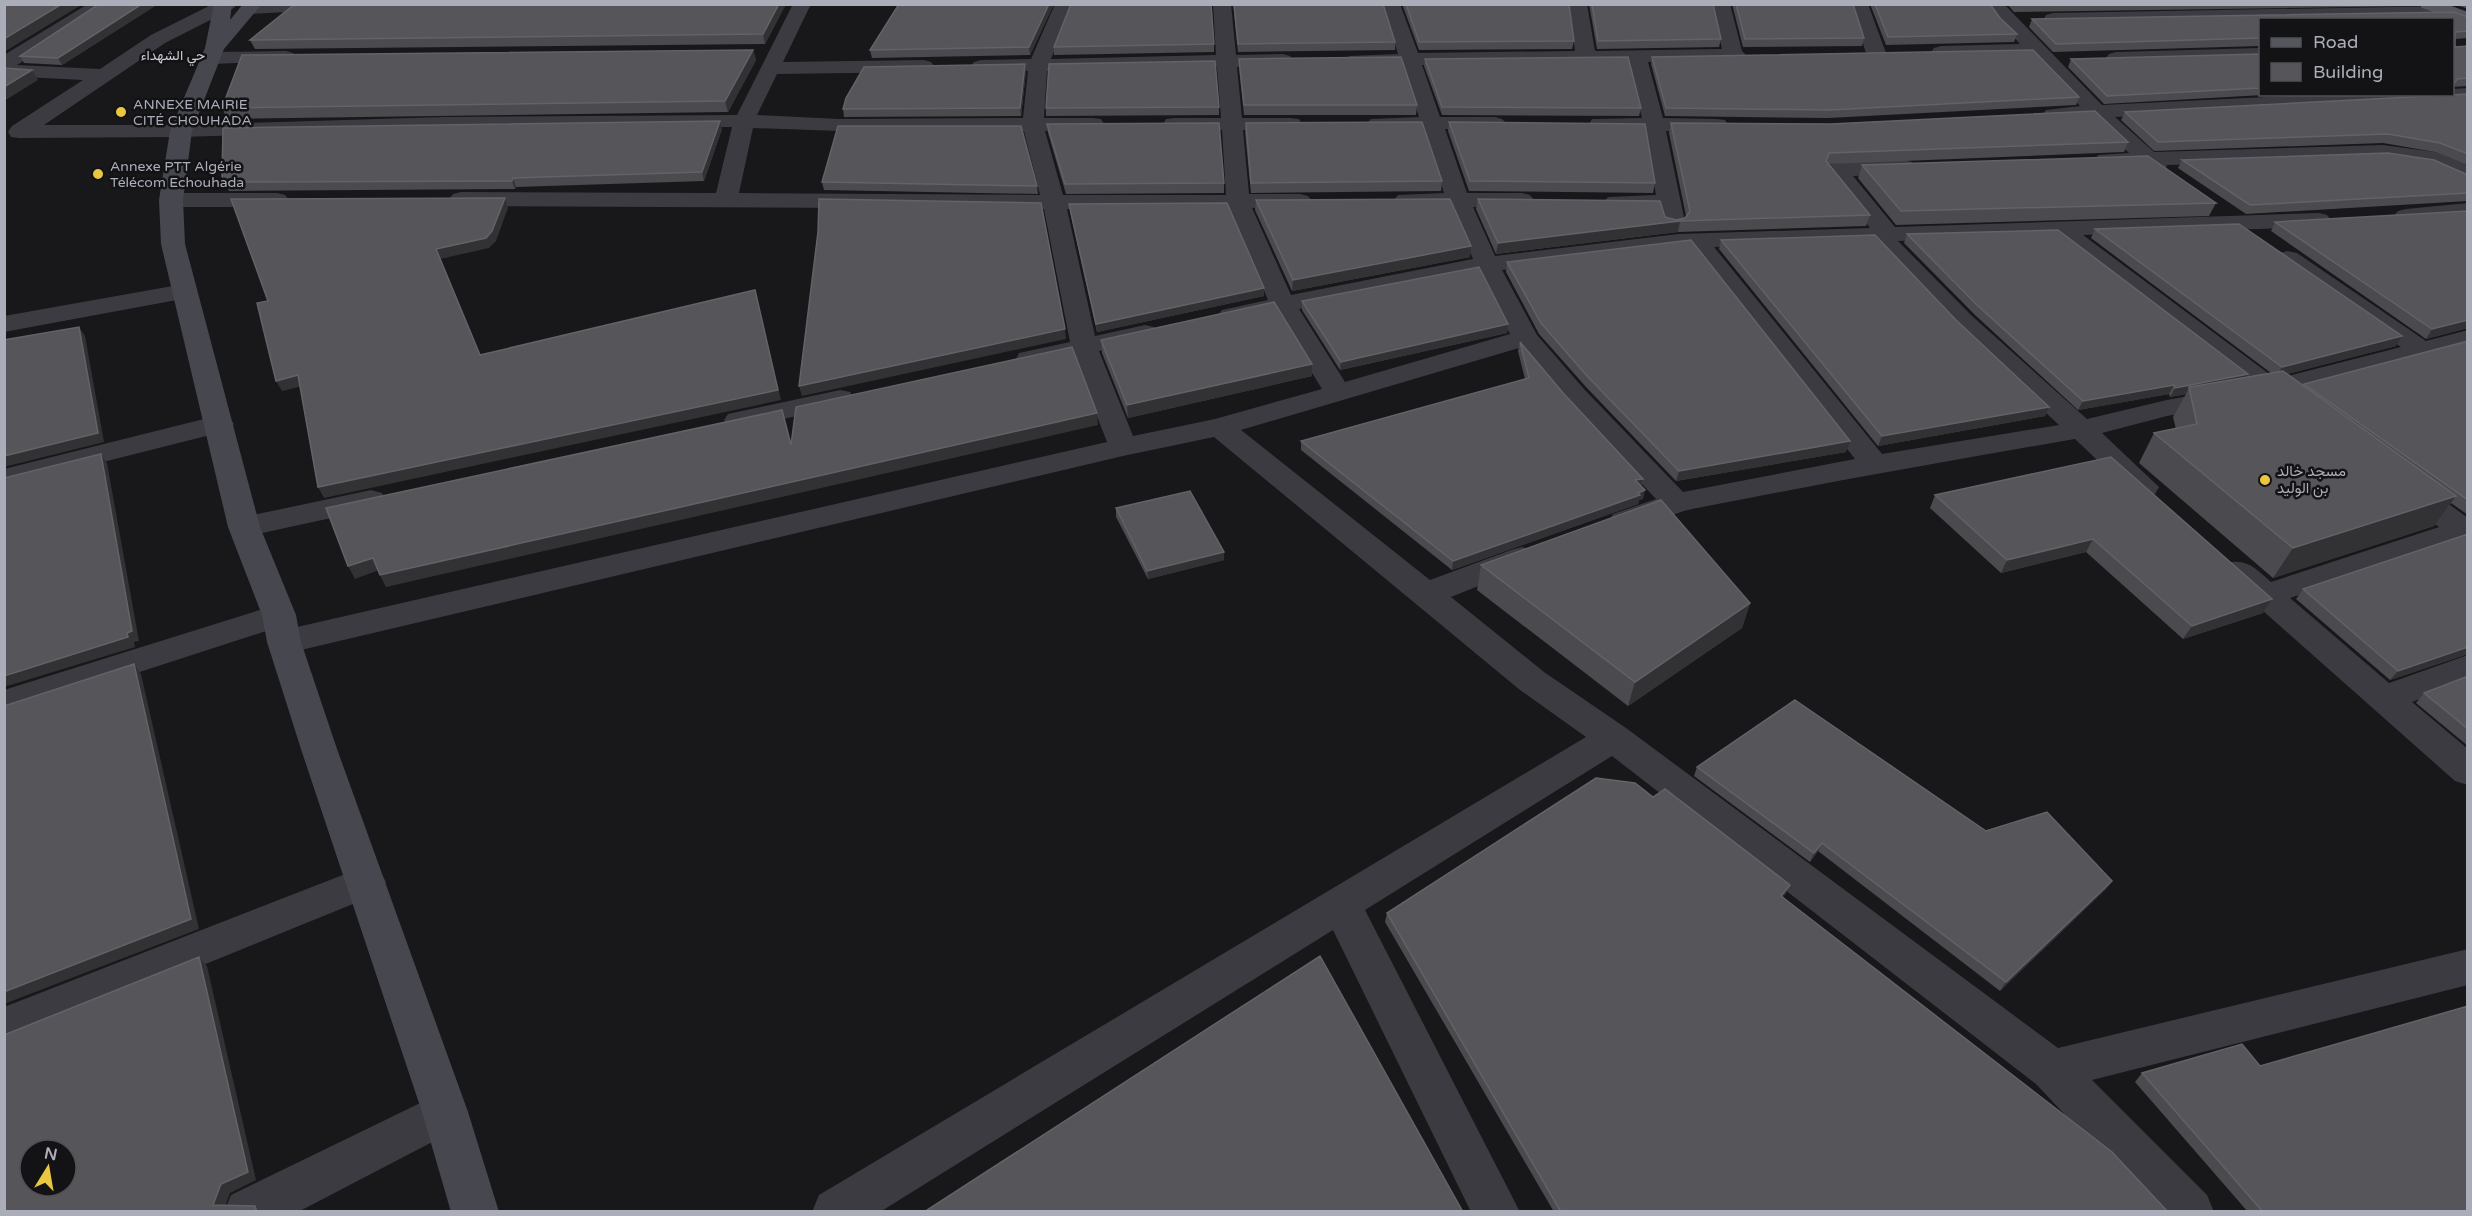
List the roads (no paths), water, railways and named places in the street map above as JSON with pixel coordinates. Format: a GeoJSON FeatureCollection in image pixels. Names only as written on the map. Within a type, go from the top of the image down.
{"type":"FeatureCollection","features":[{"type":"Feature","properties":{"kind":"main road"},"geometry":{"type":"LineString","coordinates":[[2428,4],[2468,19]]}},
{"type":"Feature","properties":{"kind":"street"},"geometry":{"type":"LineString","coordinates":[[4,64],[102,4]]}},
{"type":"Feature","properties":{"kind":"street"},"geometry":{"type":"LineString","coordinates":[[213,53],[252,6],[346,4]]}},
{"type":"Feature","properties":{"kind":"street"},"geometry":{"type":"LineString","coordinates":[[726,198],[744,121],[802,4]]}},
{"type":"Feature","properties":{"kind":"street"},"geometry":{"type":"LineString","coordinates":[[1064,4],[1038,65],[1034,125],[1054,203],[1084,347],[1123,447]]}},
{"type":"Feature","properties":{"kind":"street"},"geometry":{"type":"LineString","coordinates":[[1222,4],[1238,202],[1282,303],[1339,394]]}},
{"type":"Feature","properties":{"kind":"street"},"geometry":{"type":"LineString","coordinates":[[1391,4],[1458,200],[1487,264],[1526,338],[1574,395],[1676,503]]}},
{"type":"Feature","properties":{"kind":"street"},"geometry":{"type":"LineString","coordinates":[[1578,4],[1586,57]]}},
{"type":"Feature","properties":{"kind":"street"},"geometry":{"type":"LineString","coordinates":[[1721,4],[1733,55]]}},
{"type":"Feature","properties":{"kind":"street"},"geometry":{"type":"LineString","coordinates":[[1859,4],[1867,54],[1897,53]]}},
{"type":"Feature","properties":{"kind":"street"},"geometry":{"type":"LineString","coordinates":[[224,6],[213,53],[180,131],[171,200],[172,244],[244,527],[282,629],[445,1112],[475,1212]]}},
{"type":"Feature","properties":{"kind":"street"},"geometry":{"type":"LineString","coordinates":[[12,135],[158,39],[224,6]]}},
{"type":"Feature","properties":{"kind":"street"},"geometry":{"type":"LineString","coordinates":[[2000,12],[2449,12]]}},
{"type":"Feature","properties":{"kind":"street"},"geometry":{"type":"LineString","coordinates":[[2000,12],[2097,112],[2147,159],[2175,178]]}},
{"type":"Feature","properties":{"kind":"street"},"geometry":{"type":"LineString","coordinates":[[754,52],[773,60],[950,66],[1307,60]]}},
{"type":"Feature","properties":{"kind":"street"},"geometry":{"type":"LineString","coordinates":[[1918,52],[2040,55],[2069,59]]}},
{"type":"Feature","properties":{"kind":"street"},"geometry":{"type":"LineString","coordinates":[[213,53],[305,57]]}},
{"type":"Feature","properties":{"kind":"street"},"geometry":{"type":"LineString","coordinates":[[2093,59],[2259,54]]}},
{"type":"Feature","properties":{"kind":"street"},"geometry":{"type":"LineString","coordinates":[[1341,60],[1756,55]]}},
{"type":"Feature","properties":{"kind":"street"},"geometry":{"type":"LineString","coordinates":[[1637,57],[1654,124],[1668,202],[1687,241],[1875,464]]}},
{"type":"Feature","properties":{"kind":"street"},"geometry":{"type":"LineString","coordinates":[[4,70],[105,75]]}},
{"type":"Feature","properties":{"kind":"street"},"geometry":{"type":"LineString","coordinates":[[2038,115],[2427,96]]}},
{"type":"Feature","properties":{"kind":"street"},"geometry":{"type":"LineString","coordinates":[[12,135],[443,123],[744,121],[840,125],[1115,124]]}},
{"type":"Feature","properties":{"kind":"street"},"geometry":{"type":"LineString","coordinates":[[1361,123],[1513,124]]}},
{"type":"Feature","properties":{"kind":"street"},"geometry":{"type":"LineString","coordinates":[[1150,124],[1314,124]]}},
{"type":"Feature","properties":{"kind":"street"},"geometry":{"type":"LineString","coordinates":[[1583,124],[1735,125]]}},
{"type":"Feature","properties":{"kind":"street"},"geometry":{"type":"LineString","coordinates":[[2087,161],[2383,152],[2435,159],[2464,171]]}},
{"type":"Feature","properties":{"kind":"street"},"geometry":{"type":"LineString","coordinates":[[1919,167],[1836,170],[1883,234],[1963,322],[2079,430],[2168,508]]}},
{"type":"Feature","properties":{"kind":"street"},"geometry":{"type":"LineString","coordinates":[[443,199],[726,198],[1054,203],[1319,201]]}},
{"type":"Feature","properties":{"kind":"street"},"geometry":{"type":"LineString","coordinates":[[171,200],[301,200]]}},
{"type":"Feature","properties":{"kind":"street"},"geometry":{"type":"LineString","coordinates":[[1388,200],[1539,201]]}},
{"type":"Feature","properties":{"kind":"street"},"geometry":{"type":"LineString","coordinates":[[1598,201],[1668,202]]}},
{"type":"Feature","properties":{"kind":"street"},"geometry":{"type":"LineString","coordinates":[[2211,204],[2422,350]]}},
{"type":"Feature","properties":{"kind":"street"},"geometry":{"type":"LineString","coordinates":[[2388,217],[2468,210]]}},
{"type":"Feature","properties":{"kind":"street"},"geometry":{"type":"LineString","coordinates":[[1212,319],[1282,303],[1487,264],[1687,241],[2342,219]]}},
{"type":"Feature","properties":{"kind":"street"},"geometry":{"type":"LineString","coordinates":[[2059,228],[2300,410]]}},
{"type":"Feature","properties":{"kind":"street"},"geometry":{"type":"LineString","coordinates":[[4,324],[184,292]]}},
{"type":"Feature","properties":{"kind":"street"},"geometry":{"type":"LineString","coordinates":[[1005,364],[1166,329]]}},
{"type":"Feature","properties":{"kind":"street"},"geometry":{"type":"LineString","coordinates":[[4,703],[282,629],[1220,428],[1526,338]]}},
{"type":"Feature","properties":{"kind":"street"},"geometry":{"type":"LineString","coordinates":[[1601,529],[1676,503],[1875,464],[2079,430],[2168,408],[2271,388],[2468,338]]}},
{"type":"Feature","properties":{"kind":"street"},"geometry":{"type":"LineString","coordinates":[[719,424],[869,392]]}},
{"type":"Feature","properties":{"kind":"street"},"geometry":{"type":"LineString","coordinates":[[4,478],[219,424]]}},
{"type":"Feature","properties":{"kind":"street"},"geometry":{"type":"LineString","coordinates":[[1220,428],[1532,681],[1613,738],[2052,1070],[2190,1212]]}},
{"type":"Feature","properties":{"kind":"street"},"geometry":{"type":"LineString","coordinates":[[2385,473],[2466,530]]}},
{"type":"Feature","properties":{"kind":"street"},"geometry":{"type":"LineString","coordinates":[[244,527],[394,495]]}},
{"type":"Feature","properties":{"kind":"street"},"geometry":{"type":"LineString","coordinates":[[2266,595],[2466,530]]}},
{"type":"Feature","properties":{"kind":"street"},"geometry":{"type":"LineString","coordinates":[[1426,594],[1547,548]]}},
{"type":"Feature","properties":{"kind":"street"},"geometry":{"type":"LineString","coordinates":[[2212,548],[2468,771]]}},
{"type":"Feature","properties":{"kind":"street"},"geometry":{"type":"LineString","coordinates":[[2385,698],[2468,667]]}},
{"type":"Feature","properties":{"kind":"street"},"geometry":{"type":"LineString","coordinates":[[836,1212],[1613,738]]}},
{"type":"Feature","properties":{"kind":"street"},"geometry":{"type":"LineString","coordinates":[[4,1027],[366,882]]}},
{"type":"Feature","properties":{"kind":"street"},"geometry":{"type":"LineString","coordinates":[[1341,903],[1496,1212]]}},
{"type":"Feature","properties":{"kind":"street"},"geometry":{"type":"LineString","coordinates":[[2052,1070],[2468,967]]}},
{"type":"Feature","properties":{"kind":"street"},"geometry":{"type":"LineString","coordinates":[[248,1212],[445,1112]]}},
{"type":"Feature","properties":{"kind":"place","name":"ANNEXE MAIRIE CITÉ CHOUHADA"},"geometry":{"type":"Point","coordinates":[121,112]}},
{"type":"Feature","properties":{"kind":"place","name":"Annexe PTT Algérie Télécom Echouhada"},"geometry":{"type":"Point","coordinates":[98,174]}},
{"type":"Feature","properties":{"kind":"place","name":"مسجد خالد بن الوليد"},"geometry":{"type":"Point","coordinates":[2265,480]}},
{"type":"Feature","properties":{"kind":"district","name":"حي الشهداء"},"geometry":{"type":"Point","coordinates":[173,55]}}]}
